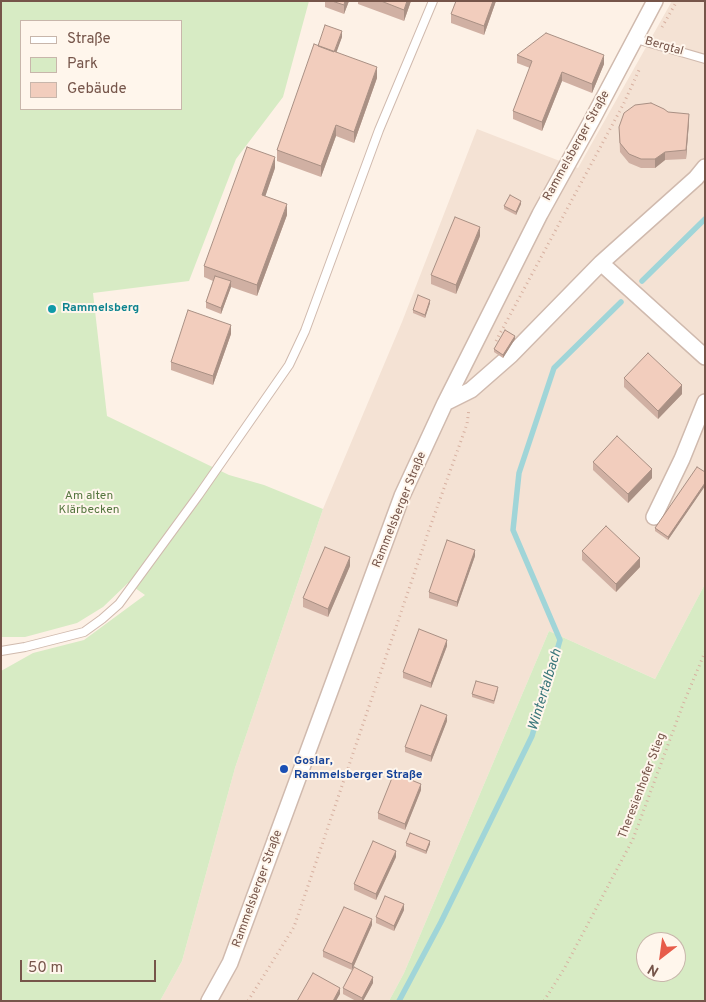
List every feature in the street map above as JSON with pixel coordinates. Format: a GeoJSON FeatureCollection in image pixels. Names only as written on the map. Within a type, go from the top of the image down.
{"type":"FeatureCollection","features":[{"type":"Feature","properties":{"kind":"street","name":"Bergtal"},"geometry":{"type":"LineString","coordinates":[[636,39],[655,1]]}},
{"type":"Feature","properties":{"kind":"street","name":"Rammelsberger Straße"},"geometry":{"type":"LineString","coordinates":[[209,1001],[230,963],[402,496],[445,403],[540,214],[636,39]]}},
{"type":"Feature","properties":{"kind":"street"},"geometry":{"type":"LineString","coordinates":[[445,403],[471,390],[511,355],[601,263],[696,178],[705,167]]}},
{"type":"Feature","properties":{"kind":"street"},"geometry":{"type":"LineString","coordinates":[[601,263],[705,357]]}},
{"type":"Feature","properties":{"kind":"street"},"geometry":{"type":"LineString","coordinates":[[654,517],[682,459],[705,402]]}},
{"type":"Feature","properties":{"kind":"lane"},"geometry":{"type":"LineString","coordinates":[[1,651],[84,632],[102,620],[119,604],[198,496],[289,365],[305,330],[378,130],[433,1]]}},
{"type":"Feature","properties":{"kind":"lane","name":"Bergtal"},"geometry":{"type":"LineString","coordinates":[[636,39],[705,59]]}},
{"type":"Feature","properties":{"kind":"path"},"geometry":{"type":"LineString","coordinates":[[494,347],[623,105],[652,43],[678,1]]}},
{"type":"Feature","properties":{"kind":"path"},"geometry":{"type":"LineString","coordinates":[[248,1001],[294,926],[467,424],[471,390]]}},
{"type":"Feature","properties":{"kind":"path","name":"Theresienhofer Stieg"},"geometry":{"type":"LineString","coordinates":[[544,1001],[564,969],[633,839],[682,707],[705,652]]}},
{"type":"Feature","properties":{"kind":"shaded area"},"geometry":{"type":"Polygon","coordinates":[[[672,1],[705,1],[705,584],[655,679],[549,631],[404,973],[389,1001],[160,1001],[182,961],[235,768],[323,509],[402,322],[477,129],[578,168],[672,1]]]}},
{"type":"Feature","properties":{"kind":"green space","name":"Am alten Klärbecken"},"geometry":{"type":"Polygon","coordinates":[[[1,1],[309,1],[283,97],[236,159],[189,281],[93,293],[107,416],[229,475],[264,485],[323,509],[235,768],[182,961],[160,1001],[1,1001],[1,671],[33,653],[84,640],[145,595],[128,583],[103,607],[77,623],[25,637],[1,637],[1,1]]]}},
{"type":"Feature","properties":{"kind":"green space"},"geometry":{"type":"Polygon","coordinates":[[[705,584],[705,1001],[389,1001],[404,973],[549,631],[655,679],[705,584]]]}},
{"type":"Feature","properties":{"kind":"building"},"geometry":{"type":"Polygon","coordinates":[[[332,1],[345,1],[344,5],[332,1]]]}},
{"type":"Feature","properties":{"kind":"building"},"geometry":{"type":"Polygon","coordinates":[[[381,1],[407,1],[404,10],[381,1]]]}},
{"type":"Feature","properties":{"kind":"building"},"geometry":{"type":"Polygon","coordinates":[[[456,1],[493,1],[484,26],[451,14],[456,1]]]}},
{"type":"Feature","properties":{"kind":"building"},"geometry":{"type":"Polygon","coordinates":[[[325,25],[342,31],[334,52],[318,46],[325,25]]]}},
{"type":"Feature","properties":{"kind":"building"},"geometry":{"type":"Polygon","coordinates":[[[546,33],[604,55],[592,84],[562,72],[542,122],[513,111],[532,61],[517,55],[546,33]]]}},
{"type":"Feature","properties":{"kind":"building"},"geometry":{"type":"Polygon","coordinates":[[[314,44],[377,67],[354,132],[336,125],[321,166],[277,150],[314,44]]]}},
{"type":"Feature","properties":{"kind":"building"},"geometry":{"type":"Polygon","coordinates":[[[651,103],[668,112],[689,114],[686,150],[665,152],[655,159],[641,159],[629,154],[620,143],[619,127],[624,113],[635,105],[651,103]]]}},
{"type":"Feature","properties":{"kind":"building"},"geometry":{"type":"Polygon","coordinates":[[[247,147],[275,157],[262,195],[287,204],[257,285],[204,266],[247,147]]]}},
{"type":"Feature","properties":{"kind":"building"},"geometry":{"type":"Polygon","coordinates":[[[510,195],[521,201],[516,212],[504,206],[510,195]]]}},
{"type":"Feature","properties":{"kind":"building"},"geometry":{"type":"Polygon","coordinates":[[[455,217],[480,227],[456,285],[431,275],[455,217]]]}},
{"type":"Feature","properties":{"kind":"building"},"geometry":{"type":"Polygon","coordinates":[[[215,276],[231,281],[221,308],[206,302],[215,276]]]}},
{"type":"Feature","properties":{"kind":"building"},"geometry":{"type":"Polygon","coordinates":[[[418,295],[430,300],[425,315],[413,310],[418,295]]]}},
{"type":"Feature","properties":{"kind":"building"},"geometry":{"type":"Polygon","coordinates":[[[188,310],[231,325],[213,376],[171,362],[188,310]]]}},
{"type":"Feature","properties":{"kind":"building"},"geometry":{"type":"Polygon","coordinates":[[[505,330],[515,336],[503,355],[494,349],[505,330]]]}},
{"type":"Feature","properties":{"kind":"building"},"geometry":{"type":"Polygon","coordinates":[[[648,353],[682,385],[658,411],[624,378],[648,353]]]}},
{"type":"Feature","properties":{"kind":"building"},"geometry":{"type":"Polygon","coordinates":[[[617,436],[652,469],[628,494],[593,462],[617,436]]]}},
{"type":"Feature","properties":{"kind":"building"},"geometry":{"type":"Polygon","coordinates":[[[697,467],[705,472],[705,483],[668,537],[655,528],[697,467]]]}},
{"type":"Feature","properties":{"kind":"building"},"geometry":{"type":"Polygon","coordinates":[[[606,526],[640,558],[616,584],[582,551],[606,526]]]}},
{"type":"Feature","properties":{"kind":"building"},"geometry":{"type":"Polygon","coordinates":[[[447,540],[475,550],[457,602],[429,592],[447,540]]]}},
{"type":"Feature","properties":{"kind":"building"},"geometry":{"type":"Polygon","coordinates":[[[325,547],[350,557],[328,609],[303,598],[325,547]]]}},
{"type":"Feature","properties":{"kind":"building"},"geometry":{"type":"Polygon","coordinates":[[[419,629],[447,640],[431,683],[403,672],[419,629]]]}},
{"type":"Feature","properties":{"kind":"building"},"geometry":{"type":"Polygon","coordinates":[[[476,681],[498,687],[494,701],[472,694],[476,681]]]}},
{"type":"Feature","properties":{"kind":"building"},"geometry":{"type":"Polygon","coordinates":[[[421,705],[447,715],[431,756],[405,747],[421,705]]]}},
{"type":"Feature","properties":{"kind":"building"},"geometry":{"type":"Polygon","coordinates":[[[394,773],[421,784],[405,824],[378,813],[394,773]]]}},
{"type":"Feature","properties":{"kind":"building"},"geometry":{"type":"Polygon","coordinates":[[[410,833],[430,841],[426,851],[406,843],[410,833]]]}},
{"type":"Feature","properties":{"kind":"building"},"geometry":{"type":"Polygon","coordinates":[[[373,841],[396,851],[376,894],[354,884],[373,841]]]}},
{"type":"Feature","properties":{"kind":"building"},"geometry":{"type":"Polygon","coordinates":[[[385,896],[404,904],[394,926],[376,917],[385,896]]]}},
{"type":"Feature","properties":{"kind":"building"},"geometry":{"type":"Polygon","coordinates":[[[344,907],[372,919],[352,964],[323,951],[344,907]]]}},
{"type":"Feature","properties":{"kind":"building"},"geometry":{"type":"Polygon","coordinates":[[[354,967],[373,977],[362,998],[343,988],[354,967]]]}},
{"type":"Feature","properties":{"kind":"building"},"geometry":{"type":"Polygon","coordinates":[[[313,973],[340,988],[333,1001],[297,1001],[313,973]]]}},
{"type":"Feature","properties":{"kind":"waterway","name":"Wintertalbach"},"geometry":{"type":"LineString","coordinates":[[642,281],[705,219]]}},
{"type":"Feature","properties":{"kind":"waterway","name":"Wintertalbach"},"geometry":{"type":"LineString","coordinates":[[399,1001],[441,922],[532,736],[560,640],[513,530],[519,473],[554,368],[621,302]]}},
{"type":"Feature","properties":{"kind":"place","name":"Rammelsberg"},"geometry":{"type":"Point","coordinates":[52,309]}},
{"type":"Feature","properties":{"kind":"place","name":"Goslar, Rammelsberger Straße"},"geometry":{"type":"Point","coordinates":[284,769]}}]}
